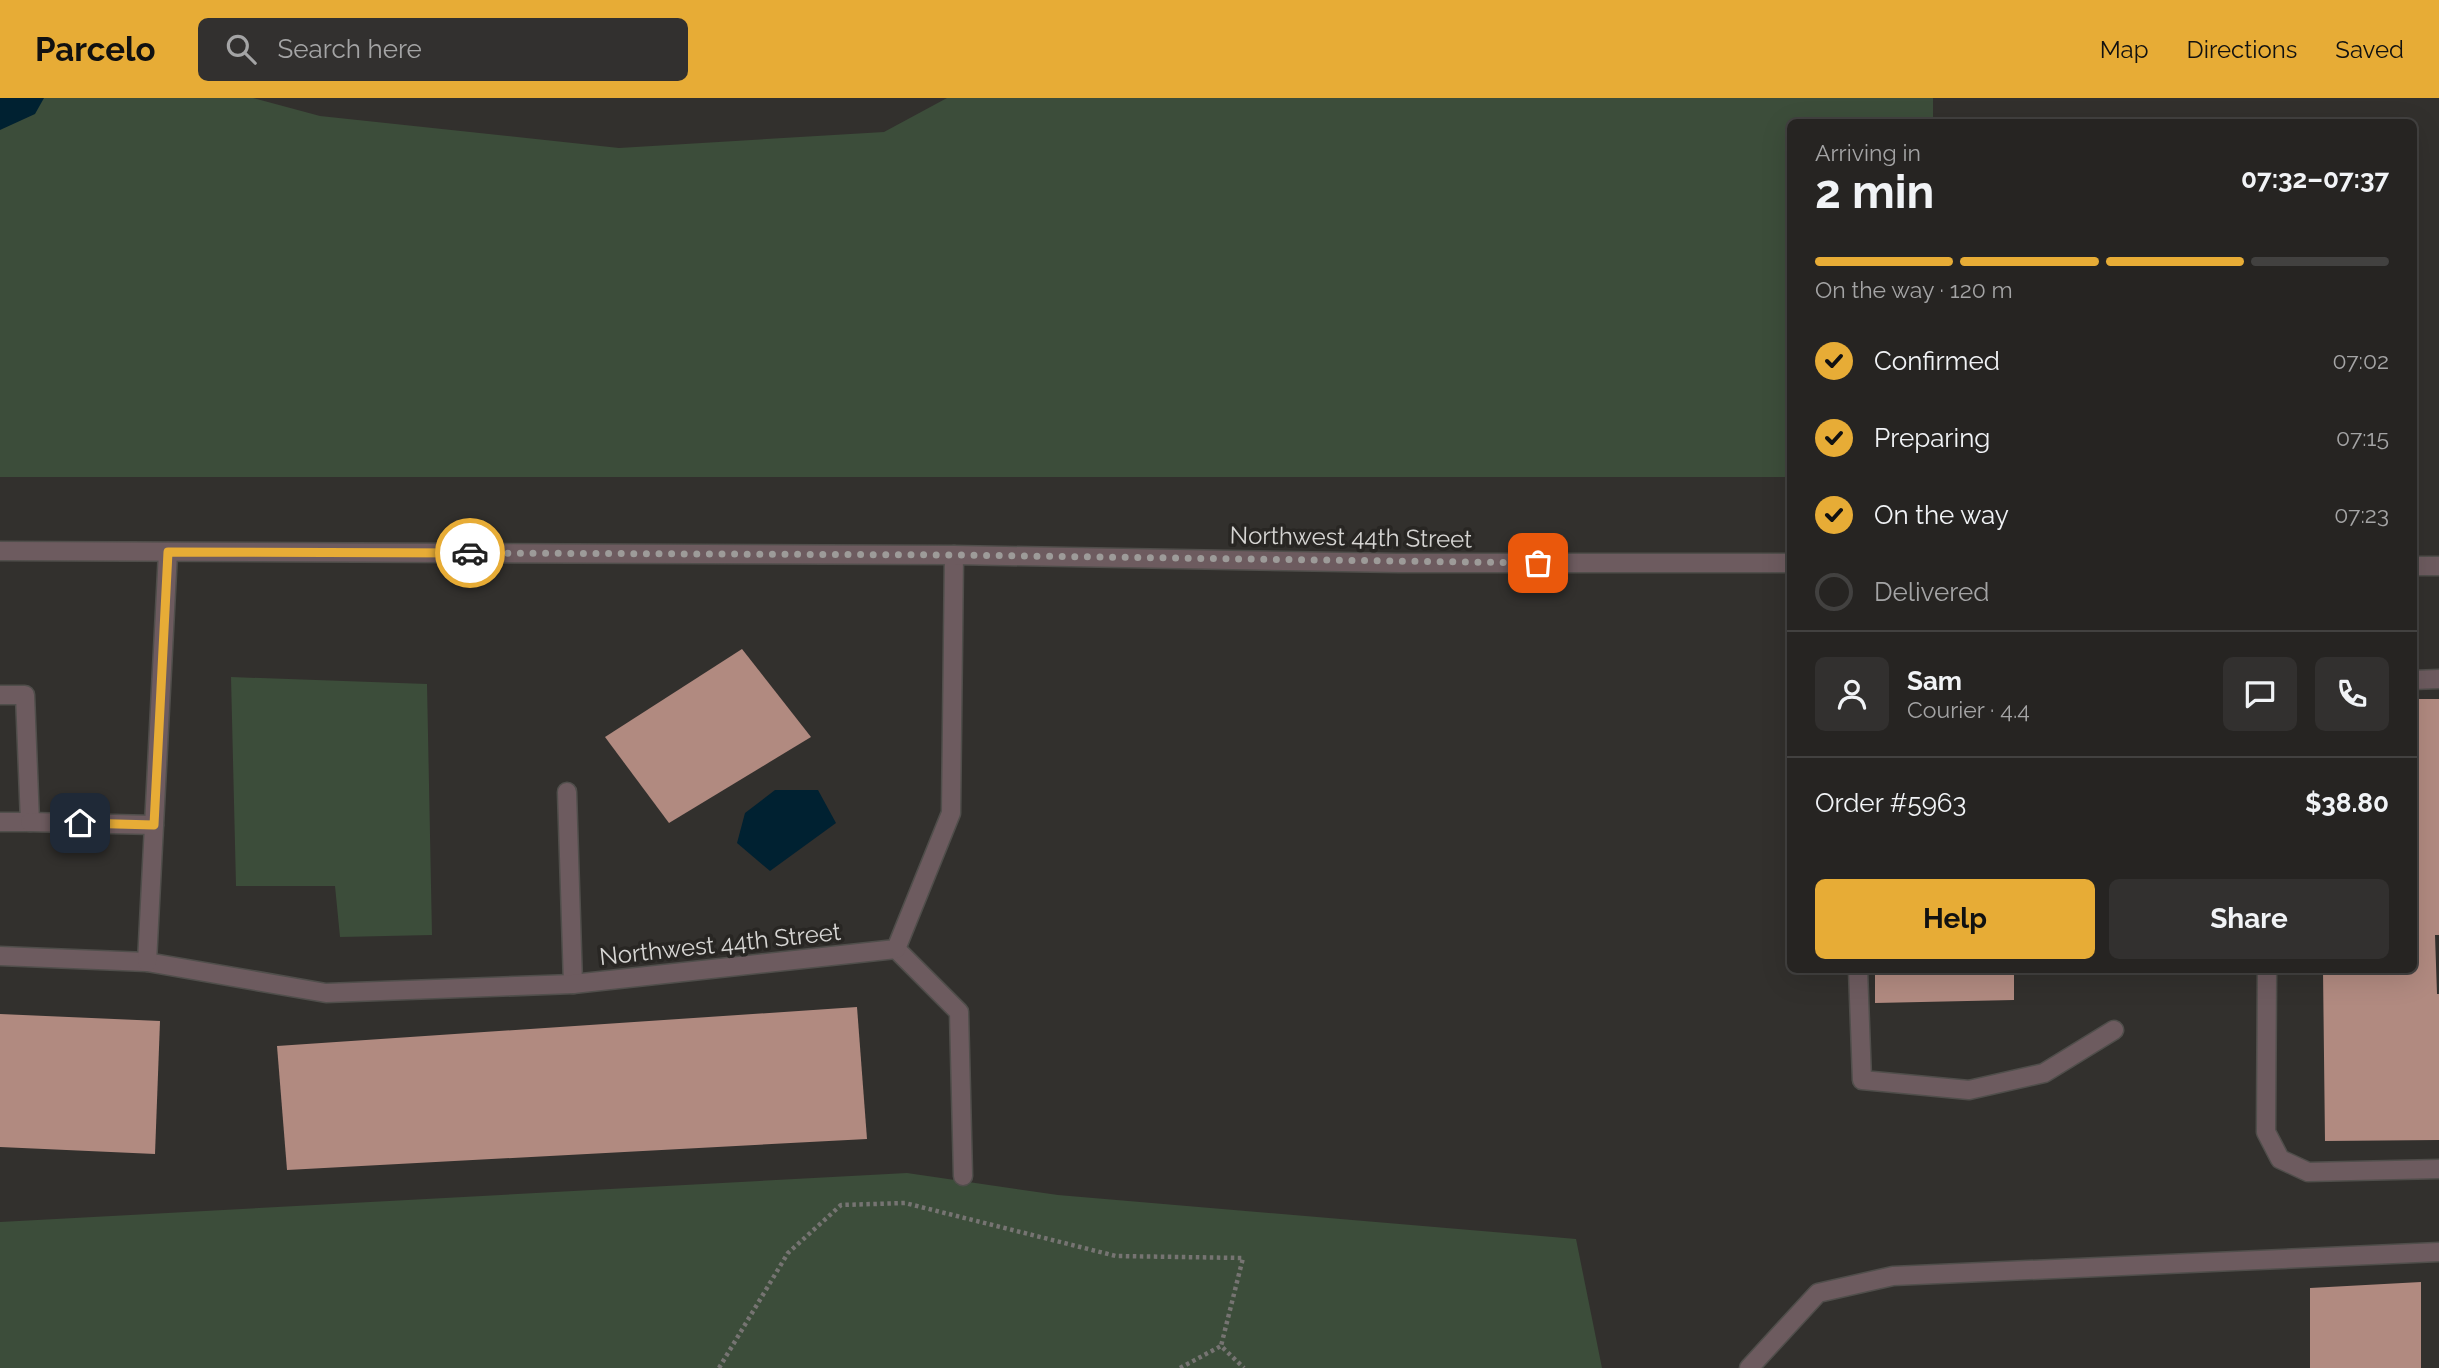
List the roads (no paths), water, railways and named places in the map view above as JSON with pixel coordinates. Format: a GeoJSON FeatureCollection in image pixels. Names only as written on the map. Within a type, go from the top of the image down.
{"type":"FeatureCollection","features":[{"type":"Feature","properties":{"kind":"street","name":"Northwest 44th Street"},"geometry":{"type":"LineString","coordinates":[[0,551],[954,555],[1398,563],[1787,564]]}},
{"type":"Feature","properties":{"kind":"street"},"geometry":{"type":"LineString","coordinates":[[148,962],[168,552]]}},
{"type":"Feature","properties":{"kind":"street"},"geometry":{"type":"LineString","coordinates":[[954,555],[951,813],[896,949],[959,1012],[963,1176]]}},
{"type":"Feature","properties":{"kind":"street"},"geometry":{"type":"LineString","coordinates":[[2417,566],[2439,566]]}},
{"type":"Feature","properties":{"kind":"street"},"geometry":{"type":"LineString","coordinates":[[2417,680],[2439,679]]}},
{"type":"Feature","properties":{"kind":"street"},"geometry":{"type":"LineString","coordinates":[[0,695],[25,695],[30,822]]}},
{"type":"Feature","properties":{"kind":"street"},"geometry":{"type":"LineString","coordinates":[[566,792],[573,984]]}},
{"type":"Feature","properties":{"kind":"street"},"geometry":{"type":"LineString","coordinates":[[0,822],[154,825]]}},
{"type":"Feature","properties":{"kind":"street","name":"Northwest 44th Street"},"geometry":{"type":"LineString","coordinates":[[0,956],[148,962],[326,993],[573,984],[896,949]]}},
{"type":"Feature","properties":{"kind":"street"},"geometry":{"type":"LineString","coordinates":[[1858,973],[1863,1080],[1969,1090],[2044,1073],[2114,1030]]}},
{"type":"Feature","properties":{"kind":"street"},"geometry":{"type":"LineString","coordinates":[[2267,973],[2266,1132],[2280,1159],[2308,1172],[2439,1169]]}},
{"type":"Feature","properties":{"kind":"street"},"geometry":{"type":"LineString","coordinates":[[1749,1368],[1818,1293],[1893,1276],[2439,1252]]}},
{"type":"Feature","properties":{"kind":"water"},"geometry":{"type":"Polygon","coordinates":[[[0,98],[44,98],[35,114],[0,130],[0,98]]]}},
{"type":"Feature","properties":{"kind":"water"},"geometry":{"type":"Polygon","coordinates":[[[775,790],[818,790],[836,823],[770,871],[737,843],[745,813],[775,790]]]}}]}
